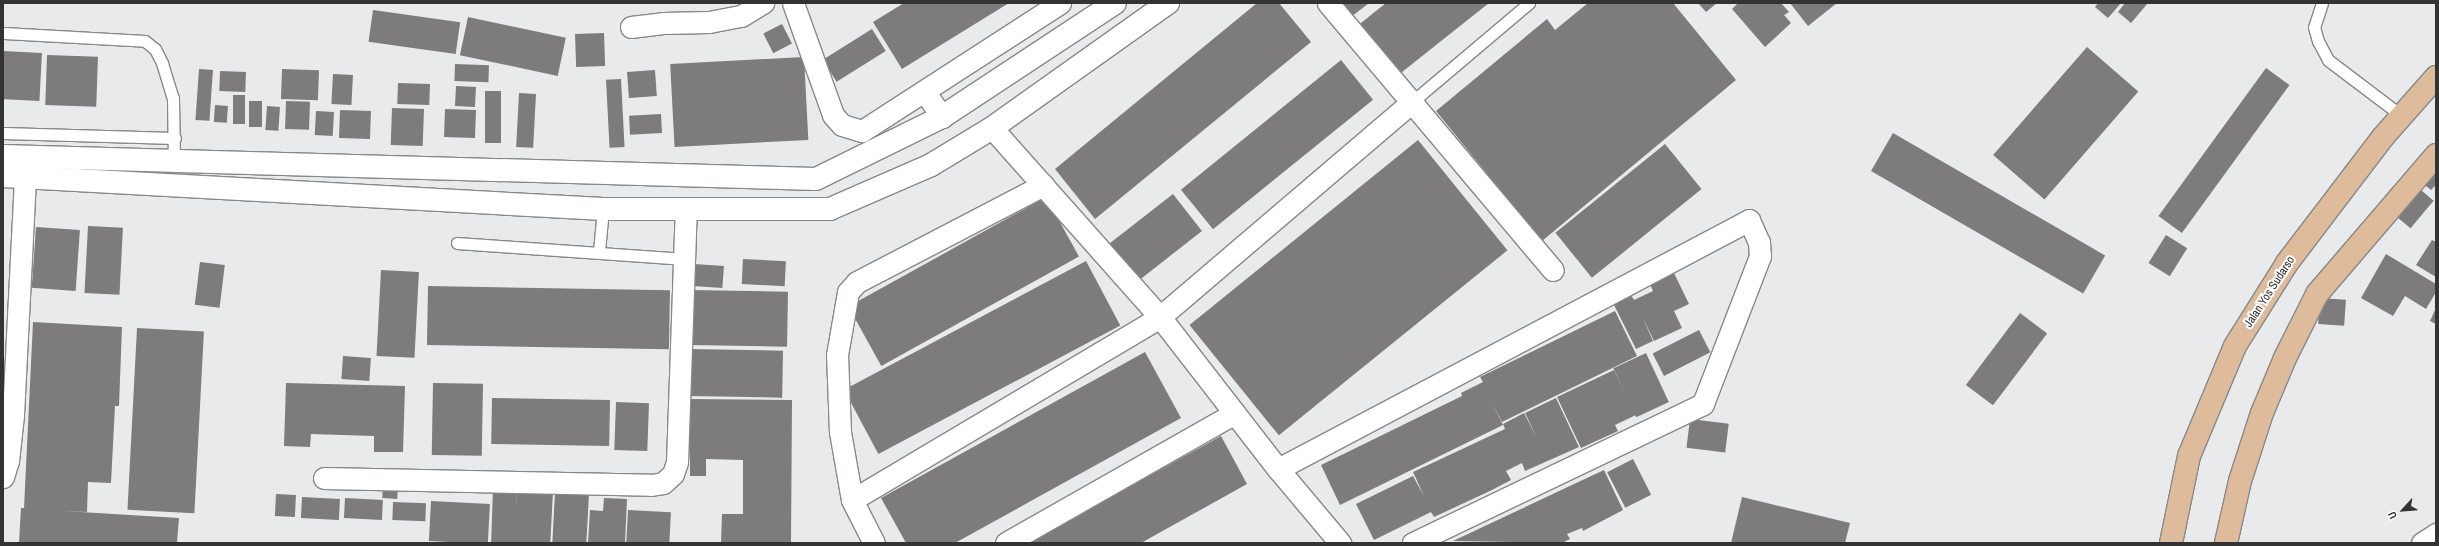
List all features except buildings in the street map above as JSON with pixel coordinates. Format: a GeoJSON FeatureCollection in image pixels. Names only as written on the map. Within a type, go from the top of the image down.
{"type":"FeatureCollection","features":[{"type":"Feature","properties":{"kind":"main road"},"geometry":{"type":"LineString","coordinates":[[3,176],[26,166],[174,161],[816,179],[942,117],[1115,3]]}},
{"type":"Feature","properties":{"kind":"main road"},"geometry":{"type":"LineString","coordinates":[[3,156],[26,166],[603,209],[830,209],[931,165],[992,128],[1168,3]]}},
{"type":"Feature","properties":{"kind":"main road","name":"Jalan Yos Sudarso"},"geometry":{"type":"LineString","coordinates":[[2171,543],[2189,456],[2235,346],[2287,263],[2383,137],[2436,77]]}},
{"type":"Feature","properties":{"kind":"main road"},"geometry":{"type":"LineString","coordinates":[[2226,543],[2240,481],[2262,413],[2285,358],[2317,294],[2436,155]]}},
{"type":"Feature","properties":{"kind":"street"},"geometry":{"type":"LineString","coordinates":[[631,27],[663,23],[709,22],[741,16],[762,3]]}},
{"type":"Feature","properties":{"kind":"street"},"geometry":{"type":"LineString","coordinates":[[793,3],[833,115],[842,125],[862,131],[1060,3]]}},
{"type":"Feature","properties":{"kind":"street"},"geometry":{"type":"LineString","coordinates":[[1328,3],[1413,101],[1553,270]]}},
{"type":"Feature","properties":{"kind":"street"},"geometry":{"type":"LineString","coordinates":[[924,91],[942,117]]}},
{"type":"Feature","properties":{"kind":"street"},"geometry":{"type":"LineString","coordinates":[[852,500],[1160,317],[1413,101]]}},
{"type":"Feature","properties":{"kind":"street"},"geometry":{"type":"LineString","coordinates":[[992,128],[1160,317],[1278,469],[1340,543]]}},
{"type":"Feature","properties":{"kind":"street"},"geometry":{"type":"LineString","coordinates":[[3,477],[8,461],[13,415],[26,166]]}},
{"type":"Feature","properties":{"kind":"street"},"geometry":{"type":"LineString","coordinates":[[874,543],[852,500],[840,432],[836,355],[848,292],[857,282],[1043,185]]}},
{"type":"Feature","properties":{"kind":"street"},"geometry":{"type":"LineString","coordinates":[[324,478],[643,485],[663,483],[674,474],[677,462],[686,210]]}},
{"type":"Feature","properties":{"kind":"street"},"geometry":{"type":"LineString","coordinates":[[1278,469],[1749,220],[1759,242],[1760,256],[1703,404],[1414,543]]}},
{"type":"Feature","properties":{"kind":"street"},"geometry":{"type":"LineString","coordinates":[[1006,543],[1234,413]]}},
{"type":"Feature","properties":{"kind":"street"},"geometry":{"type":"LineString","coordinates":[[2422,543],[2436,534]]}},
{"type":"Feature","properties":{"kind":"lane"},"geometry":{"type":"LineString","coordinates":[[1413,101],[1529,3]]}},
{"type":"Feature","properties":{"kind":"lane"},"geometry":{"type":"LineString","coordinates":[[2322,3],[2314,27],[2318,41],[2328,60],[2402,116]]}},
{"type":"Feature","properties":{"kind":"lane"},"geometry":{"type":"LineString","coordinates":[[4,32],[145,41],[155,50],[162,63],[173,98],[175,138],[174,161]]}},
{"type":"Feature","properties":{"kind":"lane"},"geometry":{"type":"LineString","coordinates":[[3,133],[175,138]]}},
{"type":"Feature","properties":{"kind":"lane"},"geometry":{"type":"LineString","coordinates":[[599,252],[603,209]]}},
{"type":"Feature","properties":{"kind":"lane"},"geometry":{"type":"LineString","coordinates":[[457,243],[684,259]]}}]}
